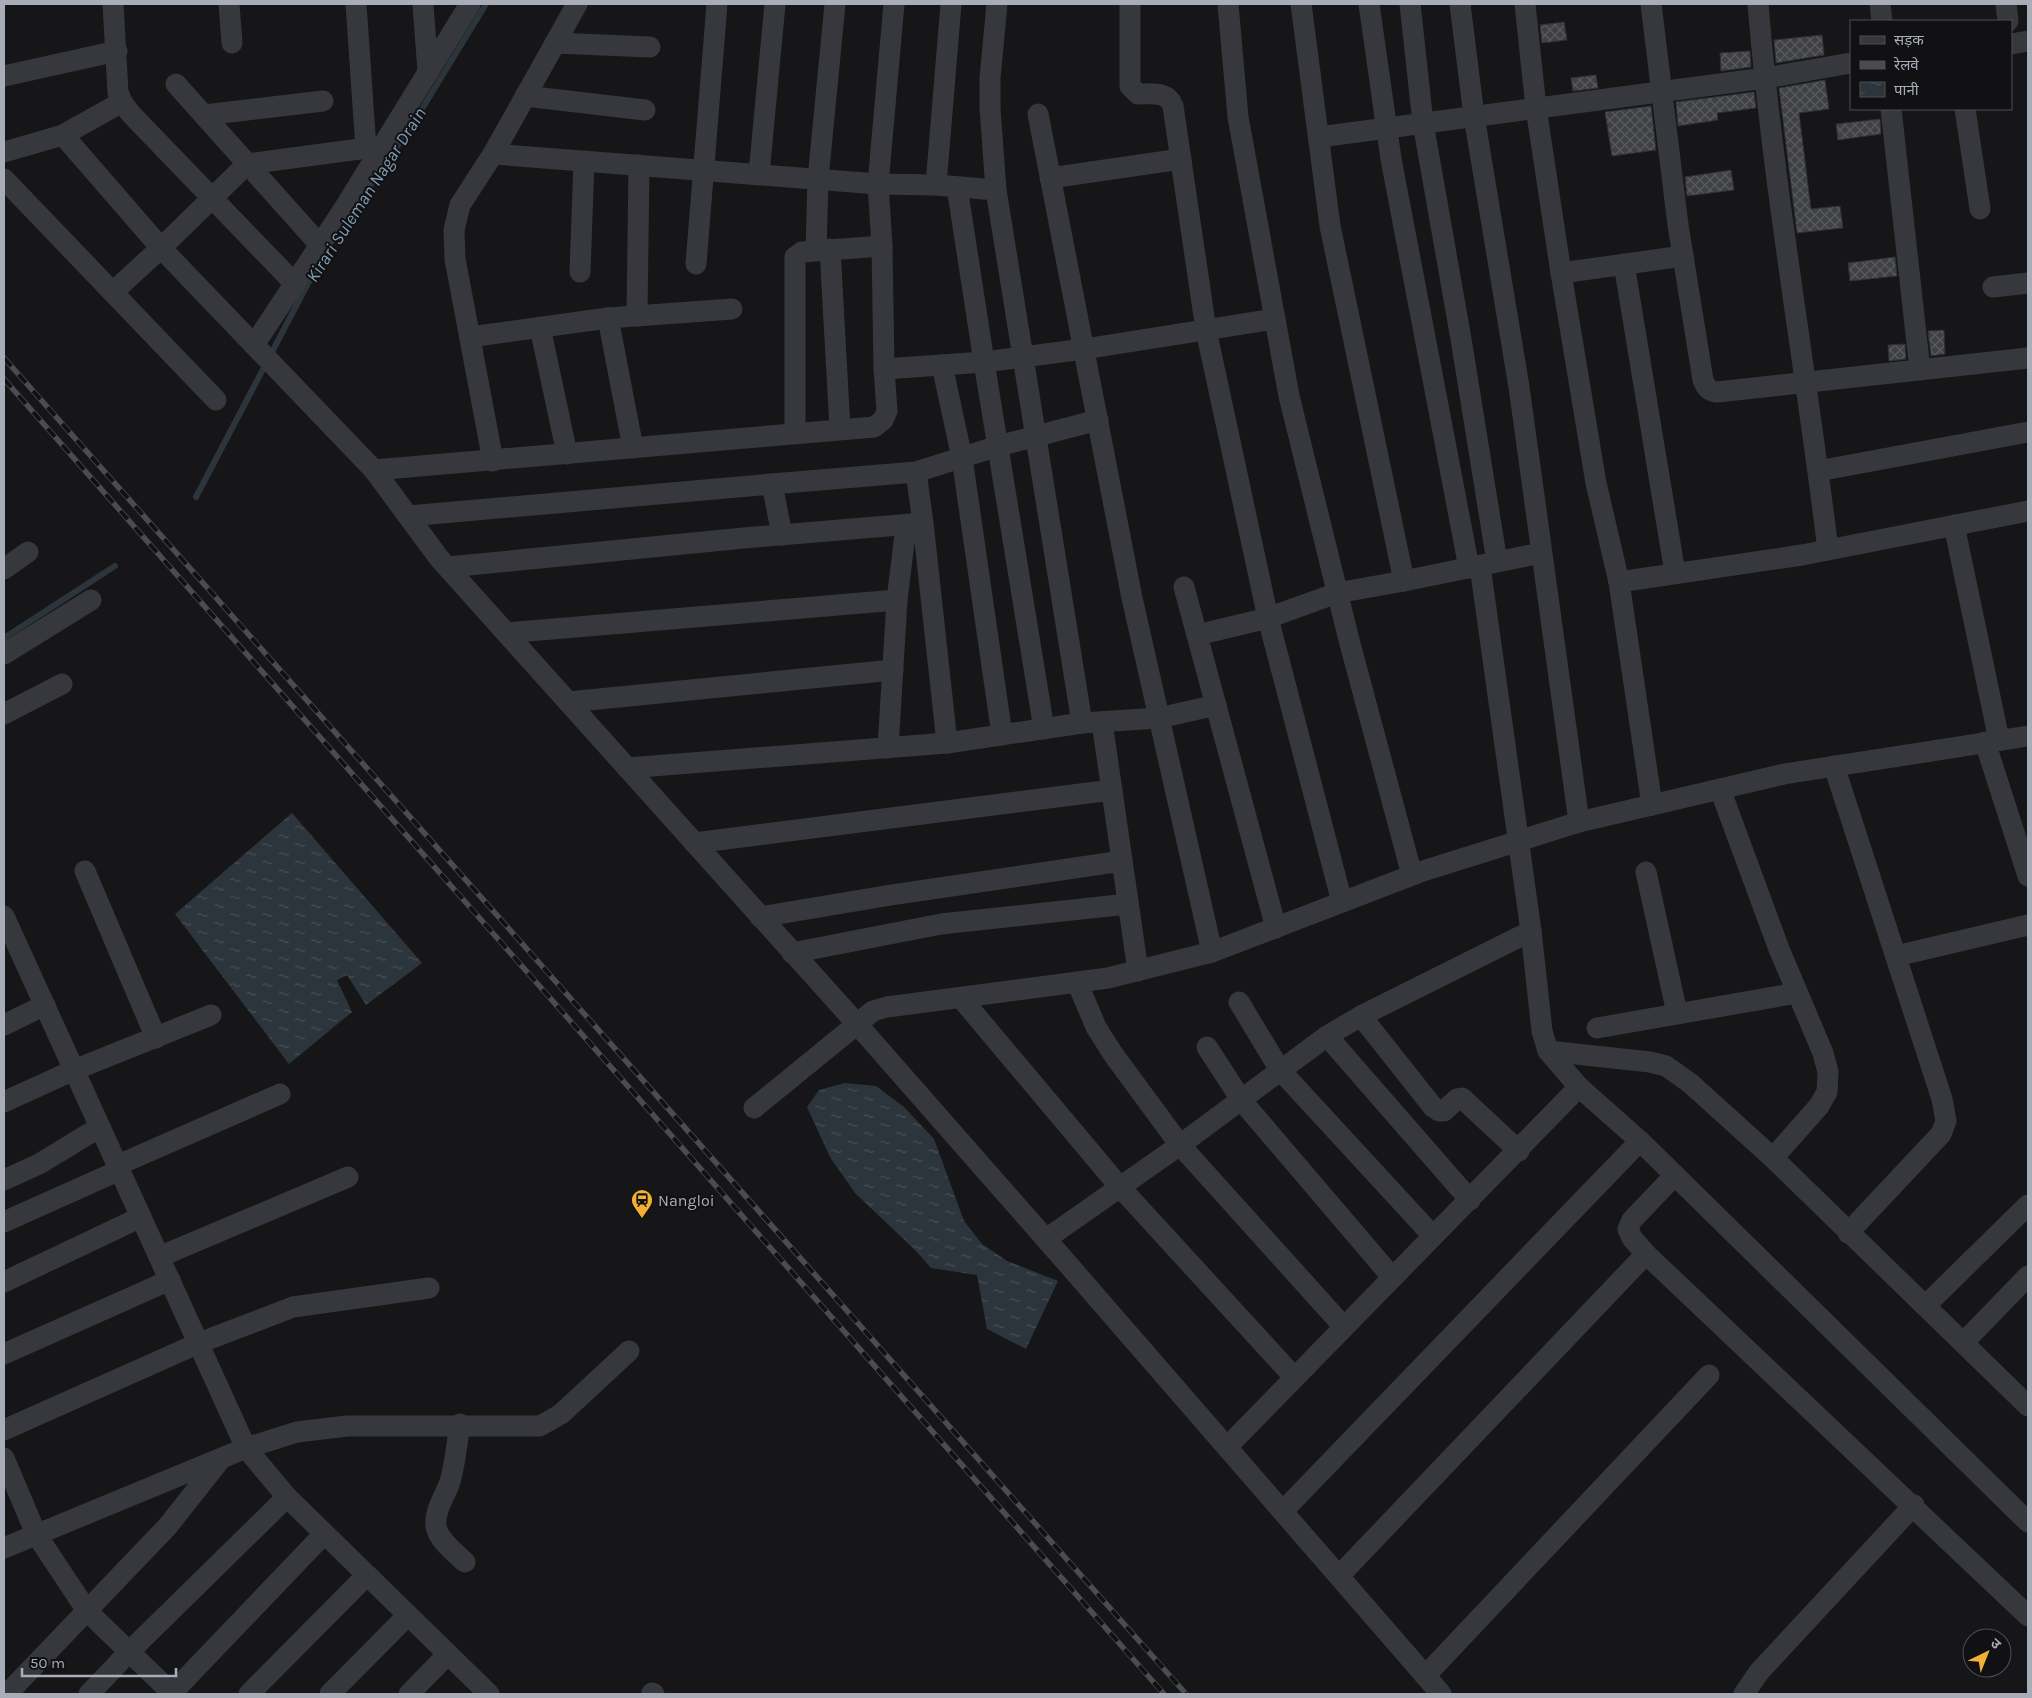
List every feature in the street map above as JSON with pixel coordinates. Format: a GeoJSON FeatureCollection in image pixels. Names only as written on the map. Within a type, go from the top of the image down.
{"type":"FeatureCollection","features":[{"type":"Feature","properties":{"kind":"street"},"geometry":{"type":"LineString","coordinates":[[114,4],[118,92],[122,102],[131,114],[295,284]]}},
{"type":"Feature","properties":{"kind":"street"},"geometry":{"type":"LineString","coordinates":[[229,4],[232,43]]}},
{"type":"Feature","properties":{"kind":"street"},"geometry":{"type":"LineString","coordinates":[[356,4],[374,147]]}},
{"type":"Feature","properties":{"kind":"street"},"geometry":{"type":"LineString","coordinates":[[423,4],[428,72]]}},
{"type":"Feature","properties":{"kind":"street"},"geometry":{"type":"LineString","coordinates":[[264,355],[295,284],[320,245],[374,147],[428,72],[470,4]]}},
{"type":"Feature","properties":{"kind":"street"},"geometry":{"type":"LineString","coordinates":[[493,461],[455,259],[454,230],[460,205],[493,154],[577,4]]}},
{"type":"Feature","properties":{"kind":"street"},"geometry":{"type":"LineString","coordinates":[[696,264],[717,4]]}},
{"type":"Feature","properties":{"kind":"street"},"geometry":{"type":"LineString","coordinates":[[759,174],[775,4]]}},
{"type":"Feature","properties":{"kind":"street"},"geometry":{"type":"LineString","coordinates":[[835,4],[818,179],[840,429]]}},
{"type":"Feature","properties":{"kind":"street"},"geometry":{"type":"LineString","coordinates":[[374,470],[874,426],[883,420],[887,411],[884,368],[882,246],[878,184],[894,4]]}},
{"type":"Feature","properties":{"kind":"street"},"geometry":{"type":"LineString","coordinates":[[936,185],[951,4]]}},
{"type":"Feature","properties":{"kind":"street"},"geometry":{"type":"LineString","coordinates":[[997,4],[990,78],[996,190],[1037,437],[1092,723],[1112,790],[1138,971]]}},
{"type":"Feature","properties":{"kind":"street"},"geometry":{"type":"LineString","coordinates":[[1130,4],[1130,86],[1138,94],[1164,95],[1171,99],[1173,106],[1206,330],[1268,618],[1342,902]]}},
{"type":"Feature","properties":{"kind":"street"},"geometry":{"type":"LineString","coordinates":[[1228,4],[1238,117],[1289,396],[1338,594],[1412,875]]}},
{"type":"Feature","properties":{"kind":"street"},"geometry":{"type":"LineString","coordinates":[[1301,4],[1330,226],[1404,581]]}},
{"type":"Feature","properties":{"kind":"street"},"geometry":{"type":"LineString","coordinates":[[1369,4],[1386,128],[1425,346],[1482,565]]}},
{"type":"Feature","properties":{"kind":"street"},"geometry":{"type":"LineString","coordinates":[[1410,4],[1423,123],[1460,329],[1482,565],[1531,932],[1542,1032],[1548,1051],[1579,1087],[1640,1141],[2028,1522]]}},
{"type":"Feature","properties":{"kind":"street"},"geometry":{"type":"LineString","coordinates":[[1460,4],[1474,116],[1519,387],[1579,822]]}},
{"type":"Feature","properties":{"kind":"street"},"geometry":{"type":"LineString","coordinates":[[1525,4],[1536,108],[1561,273],[1596,483],[1619,582],[1652,805]]}},
{"type":"Feature","properties":{"kind":"street"},"geometry":{"type":"LineString","coordinates":[[1651,4],[1683,256],[1703,380],[1706,387],[1711,391],[1717,392],[2028,358]]}},
{"type":"Feature","properties":{"kind":"street"},"geometry":{"type":"LineString","coordinates":[[1758,4],[1775,167],[1828,550]]}},
{"type":"Feature","properties":{"kind":"street"},"geometry":{"type":"LineString","coordinates":[[1880,4],[1882,20]]}},
{"type":"Feature","properties":{"kind":"street"},"geometry":{"type":"LineString","coordinates":[[2006,4],[2008,20]]}},
{"type":"Feature","properties":{"kind":"street"},"geometry":{"type":"LineString","coordinates":[[2012,44],[2028,41]]}},
{"type":"Feature","properties":{"kind":"street"},"geometry":{"type":"LineString","coordinates":[[555,43],[650,47]]}},
{"type":"Feature","properties":{"kind":"street"},"geometry":{"type":"LineString","coordinates":[[4,76],[117,51]]}},
{"type":"Feature","properties":{"kind":"street"},"geometry":{"type":"LineString","coordinates":[[1318,137],[1765,78],[1850,63]]}},
{"type":"Feature","properties":{"kind":"street"},"geometry":{"type":"LineString","coordinates":[[176,84],[320,245]]}},
{"type":"Feature","properties":{"kind":"street"},"geometry":{"type":"LineString","coordinates":[[525,96],[645,110]]}},
{"type":"Feature","properties":{"kind":"street"},"geometry":{"type":"LineString","coordinates":[[204,115],[324,101]]}},
{"type":"Feature","properties":{"kind":"street"},"geometry":{"type":"LineString","coordinates":[[4,152],[63,135],[122,102]]}},
{"type":"Feature","properties":{"kind":"street"},"geometry":{"type":"LineString","coordinates":[[1891,110],[1920,370]]}},
{"type":"Feature","properties":{"kind":"street"},"geometry":{"type":"LineString","coordinates":[[1965,110],[1980,209]]}},
{"type":"Feature","properties":{"kind":"street"},"geometry":{"type":"LineString","coordinates":[[1038,114],[1132,598],[1212,952]]}},
{"type":"Feature","properties":{"kind":"street"},"geometry":{"type":"LineString","coordinates":[[63,135],[161,248],[374,470],[448,567],[857,1024],[1441,1694]]}},
{"type":"Feature","properties":{"kind":"street"},"geometry":{"type":"LineString","coordinates":[[113,292],[247,164],[374,147]]}},
{"type":"Feature","properties":{"kind":"street"},"geometry":{"type":"LineString","coordinates":[[493,154],[878,184],[936,185],[996,190]]}},
{"type":"Feature","properties":{"kind":"street"},"geometry":{"type":"LineString","coordinates":[[1050,178],[1181,159]]}},
{"type":"Feature","properties":{"kind":"street"},"geometry":{"type":"LineString","coordinates":[[580,272],[584,161]]}},
{"type":"Feature","properties":{"kind":"street"},"geometry":{"type":"LineString","coordinates":[[637,316],[639,165]]}},
{"type":"Feature","properties":{"kind":"street"},"geometry":{"type":"LineString","coordinates":[[4,179],[216,400]]}},
{"type":"Feature","properties":{"kind":"street"},"geometry":{"type":"LineString","coordinates":[[957,187],[1044,729]]}},
{"type":"Feature","properties":{"kind":"street"},"geometry":{"type":"LineString","coordinates":[[795,433],[794,263],[798,254],[823,250],[882,246]]}},
{"type":"Feature","properties":{"kind":"street"},"geometry":{"type":"LineString","coordinates":[[1561,273],[1683,256]]}},
{"type":"Feature","properties":{"kind":"street"},"geometry":{"type":"LineString","coordinates":[[1624,264],[1676,574]]}},
{"type":"Feature","properties":{"kind":"street"},"geometry":{"type":"LineString","coordinates":[[1993,287],[2028,283]]}},
{"type":"Feature","properties":{"kind":"street"},"geometry":{"type":"LineString","coordinates":[[470,337],[608,318],[732,309]]}},
{"type":"Feature","properties":{"kind":"street"},"geometry":{"type":"LineString","coordinates":[[608,318],[634,448]]}},
{"type":"Feature","properties":{"kind":"street"},"geometry":{"type":"LineString","coordinates":[[884,368],[984,362],[1024,357],[1275,319]]}},
{"type":"Feature","properties":{"kind":"street"},"geometry":{"type":"LineString","coordinates":[[540,327],[567,454]]}},
{"type":"Feature","properties":{"kind":"street"},"geometry":{"type":"LineString","coordinates":[[942,365],[962,458],[1002,735]]}},
{"type":"Feature","properties":{"kind":"street"},"geometry":{"type":"LineString","coordinates":[[408,516],[916,472],[998,446],[1098,420]]}},
{"type":"Feature","properties":{"kind":"street"},"geometry":{"type":"LineString","coordinates":[[1818,472],[2028,432]]}},
{"type":"Feature","properties":{"kind":"street"},"geometry":{"type":"LineString","coordinates":[[888,748],[897,600],[914,524],[916,472]]}},
{"type":"Feature","properties":{"kind":"street"},"geometry":{"type":"LineString","coordinates":[[772,484],[782,535]]}},
{"type":"Feature","properties":{"kind":"street"},"geometry":{"type":"LineString","coordinates":[[1619,582],[1828,550],[2028,511]]}},
{"type":"Feature","properties":{"kind":"street"},"geometry":{"type":"LineString","coordinates":[[448,567],[914,524]]}},
{"type":"Feature","properties":{"kind":"street"},"geometry":{"type":"LineString","coordinates":[[914,524],[947,743]]}},
{"type":"Feature","properties":{"kind":"street"},"geometry":{"type":"LineString","coordinates":[[1954,525],[1992,741],[2028,876]]}},
{"type":"Feature","properties":{"kind":"street"},"geometry":{"type":"LineString","coordinates":[[4,569],[28,552]]}},
{"type":"Feature","properties":{"kind":"street"},"geometry":{"type":"LineString","coordinates":[[1197,635],[1268,618],[1338,594],[1541,553]]}},
{"type":"Feature","properties":{"kind":"street"},"geometry":{"type":"LineString","coordinates":[[1184,587],[1276,928]]}},
{"type":"Feature","properties":{"kind":"street"},"geometry":{"type":"LineString","coordinates":[[4,654],[91,600]]}},
{"type":"Feature","properties":{"kind":"street"},"geometry":{"type":"LineString","coordinates":[[506,633],[897,600]]}},
{"type":"Feature","properties":{"kind":"street"},"geometry":{"type":"LineString","coordinates":[[568,702],[893,670]]}},
{"type":"Feature","properties":{"kind":"street"},"geometry":{"type":"LineString","coordinates":[[4,714],[62,684]]}},
{"type":"Feature","properties":{"kind":"street"},"geometry":{"type":"LineString","coordinates":[[627,768],[947,743],[1092,723],[1159,718],[1216,705]]}},
{"type":"Feature","properties":{"kind":"street"},"geometry":{"type":"LineString","coordinates":[[754,1108],[872,1011],[887,1007],[1108,978],[1138,971],[1212,952],[1412,875],[1579,822],[1784,774],[2028,736]]}},
{"type":"Feature","properties":{"kind":"street"},"geometry":{"type":"LineString","coordinates":[[1834,766],[1942,1098],[1946,1121],[1941,1134],[1848,1232]]}},
{"type":"Feature","properties":{"kind":"street"},"geometry":{"type":"LineString","coordinates":[[1720,789],[1797,993],[1823,1053],[1828,1072],[1827,1092],[1819,1106],[1773,1158]]}},
{"type":"Feature","properties":{"kind":"street"},"geometry":{"type":"LineString","coordinates":[[694,843],[1112,790]]}},
{"type":"Feature","properties":{"kind":"street"},"geometry":{"type":"LineString","coordinates":[[760,917],[891,895],[1122,861]]}},
{"type":"Feature","properties":{"kind":"street"},"geometry":{"type":"LineString","coordinates":[[85,871],[156,1038]]}},
{"type":"Feature","properties":{"kind":"street"},"geometry":{"type":"LineString","coordinates":[[1646,872],[1677,1013]]}},
{"type":"Feature","properties":{"kind":"street"},"geometry":{"type":"LineString","coordinates":[[792,953],[942,924],[1128,904]]}},
{"type":"Feature","properties":{"kind":"street"},"geometry":{"type":"LineString","coordinates":[[4,916],[10,947],[45,1005],[246,1448],[287,1497],[488,1694]]}},
{"type":"Feature","properties":{"kind":"street"},"geometry":{"type":"LineString","coordinates":[[1896,956],[2028,925]]}},
{"type":"Feature","properties":{"kind":"street"},"geometry":{"type":"LineString","coordinates":[[1046,1239],[1242,1101],[1326,1036],[1361,1016],[1531,932]]}},
{"type":"Feature","properties":{"kind":"street"},"geometry":{"type":"LineString","coordinates":[[1077,982],[1096,1027],[1108,1047],[1180,1145],[1344,1327]]}},
{"type":"Feature","properties":{"kind":"street"},"geometry":{"type":"LineString","coordinates":[[1597,1028],[1797,993]]}},
{"type":"Feature","properties":{"kind":"street"},"geometry":{"type":"LineString","coordinates":[[961,998],[1119,1186],[1294,1377]]}},
{"type":"Feature","properties":{"kind":"street"},"geometry":{"type":"LineString","coordinates":[[1239,1002],[1280,1070],[1433,1236]]}},
{"type":"Feature","properties":{"kind":"street"},"geometry":{"type":"LineString","coordinates":[[4,1025],[45,1005]]}},
{"type":"Feature","properties":{"kind":"street"},"geometry":{"type":"LineString","coordinates":[[4,1102],[74,1070],[211,1015]]}},
{"type":"Feature","properties":{"kind":"street"},"geometry":{"type":"LineString","coordinates":[[1361,1016],[1433,1107],[1438,1111],[1444,1112],[1457,1099],[1467,1100],[1519,1151]]}},
{"type":"Feature","properties":{"kind":"street"},"geometry":{"type":"LineString","coordinates":[[1326,1036],[1470,1200]]}},
{"type":"Feature","properties":{"kind":"street"},"geometry":{"type":"LineString","coordinates":[[1207,1047],[1242,1101],[1392,1277]]}},
{"type":"Feature","properties":{"kind":"street"},"geometry":{"type":"LineString","coordinates":[[1548,1051],[1650,1062],[1666,1066],[1690,1083],[1773,1158],[2028,1406]]}},
{"type":"Feature","properties":{"kind":"street"},"geometry":{"type":"LineString","coordinates":[[1227,1448],[1392,1277],[1519,1151],[1579,1087]]}},
{"type":"Feature","properties":{"kind":"street"},"geometry":{"type":"LineString","coordinates":[[4,1222],[280,1094]]}},
{"type":"Feature","properties":{"kind":"street"},"geometry":{"type":"LineString","coordinates":[[4,1180],[39,1164],[100,1127]]}},
{"type":"Feature","properties":{"kind":"street"},"geometry":{"type":"LineString","coordinates":[[1283,1511],[1640,1141]]}},
{"type":"Feature","properties":{"kind":"street"},"geometry":{"type":"LineString","coordinates":[[1675,1176],[1632,1220],[1628,1229],[1632,1238],[1646,1254],[1914,1505],[2028,1616]]}},
{"type":"Feature","properties":{"kind":"street"},"geometry":{"type":"LineString","coordinates":[[160,1257],[348,1177]]}},
{"type":"Feature","properties":{"kind":"street"},"geometry":{"type":"LineString","coordinates":[[1925,1306],[2028,1205]]}},
{"type":"Feature","properties":{"kind":"street"},"geometry":{"type":"LineString","coordinates":[[4,1282],[141,1217]]}},
{"type":"Feature","properties":{"kind":"street"},"geometry":{"type":"LineString","coordinates":[[1339,1576],[1646,1254]]}},
{"type":"Feature","properties":{"kind":"street"},"geometry":{"type":"LineString","coordinates":[[1964,1342],[2028,1276]]}},
{"type":"Feature","properties":{"kind":"street"},"geometry":{"type":"LineString","coordinates":[[4,1354],[170,1280]]}},
{"type":"Feature","properties":{"kind":"street"},"geometry":{"type":"LineString","coordinates":[[4,1430],[199,1343],[293,1307],[430,1288]]}},
{"type":"Feature","properties":{"kind":"street"},"geometry":{"type":"LineString","coordinates":[[4,1548],[246,1448],[297,1432],[347,1426],[460,1424],[540,1426],[561,1414],[629,1351]]}},
{"type":"Feature","properties":{"kind":"street"},"geometry":{"type":"LineString","coordinates":[[1425,1676],[1709,1374]]}},
{"type":"Feature","properties":{"kind":"street"},"geometry":{"type":"LineString","coordinates":[[460,1424],[450,1481],[439,1507],[436,1528],[442,1539],[465,1562]]}},
{"type":"Feature","properties":{"kind":"street"},"geometry":{"type":"LineString","coordinates":[[4,1458],[36,1534],[87,1610],[172,1694],[324,1534]]}},
{"type":"Feature","properties":{"kind":"street"},"geometry":{"type":"LineString","coordinates":[[7,1694],[167,1527],[220,1460]]}},
{"type":"Feature","properties":{"kind":"street"},"geometry":{"type":"LineString","coordinates":[[89,1694],[129,1652],[287,1497]]}},
{"type":"Feature","properties":{"kind":"street"},"geometry":{"type":"LineString","coordinates":[[1744,1694],[1759,1672],[1914,1505]]}},
{"type":"Feature","properties":{"kind":"street"},"geometry":{"type":"LineString","coordinates":[[249,1694],[367,1576]]}},
{"type":"Feature","properties":{"kind":"street"},"geometry":{"type":"LineString","coordinates":[[330,1694],[408,1615]]}},
{"type":"Feature","properties":{"kind":"street"},"geometry":{"type":"LineString","coordinates":[[409,1694],[448,1654]]}},
{"type":"Feature","properties":{"kind":"water"},"geometry":{"type":"Polygon","coordinates":[[[292,813],[422,963],[366,1005],[347,975],[337,980],[352,1012],[289,1064],[175,914],[292,813]]]}},
{"type":"Feature","properties":{"kind":"water"},"geometry":{"type":"Polygon","coordinates":[[[845,1083],[876,1086],[904,1107],[934,1139],[964,1221],[982,1244],[1007,1261],[1058,1281],[1026,1349],[987,1329],[977,1275],[931,1268],[915,1250],[855,1193],[830,1157],[807,1107],[819,1090],[845,1083]]]}},
{"type":"Feature","properties":{"kind":"building"},"geometry":{"type":"Polygon","coordinates":[[[1564,22],[1567,40],[1542,43],[1540,25],[1564,22]]]}},
{"type":"Feature","properties":{"kind":"building"},"geometry":{"type":"Polygon","coordinates":[[[1822,35],[1824,55],[1776,63],[1774,40],[1822,35]]]}},
{"type":"Feature","properties":{"kind":"building"},"geometry":{"type":"Polygon","coordinates":[[[1750,51],[1751,67],[1721,71],[1720,53],[1750,51]]]}},
{"type":"Feature","properties":{"kind":"building"},"geometry":{"type":"Polygon","coordinates":[[[1596,75],[1598,88],[1573,91],[1571,78],[1596,75]]]}},
{"type":"Feature","properties":{"kind":"building"},"geometry":{"type":"Polygon","coordinates":[[[1825,80],[1829,109],[1799,113],[1811,209],[1840,206],[1843,228],[1797,233],[1779,88],[1825,80]]]}},
{"type":"Feature","properties":{"kind":"building"},"geometry":{"type":"Polygon","coordinates":[[[1754,92],[1756,108],[1717,113],[1718,120],[1678,126],[1676,102],[1754,92]]]}},
{"type":"Feature","properties":{"kind":"building"},"geometry":{"type":"Polygon","coordinates":[[[1651,106],[1656,150],[1612,156],[1605,112],[1651,106]]]}},
{"type":"Feature","properties":{"kind":"building"},"geometry":{"type":"Polygon","coordinates":[[[1880,119],[1881,134],[1838,140],[1836,124],[1880,119]]]}},
{"type":"Feature","properties":{"kind":"building"},"geometry":{"type":"Polygon","coordinates":[[[1731,170],[1734,190],[1687,196],[1685,177],[1731,170]]]}},
{"type":"Feature","properties":{"kind":"building"},"geometry":{"type":"Polygon","coordinates":[[[1895,257],[1897,276],[1850,281],[1848,263],[1895,257]]]}},
{"type":"Feature","properties":{"kind":"building"},"geometry":{"type":"Polygon","coordinates":[[[1944,330],[1945,354],[1931,356],[1928,331],[1944,330]]]}},
{"type":"Feature","properties":{"kind":"building"},"geometry":{"type":"Polygon","coordinates":[[[1905,344],[1906,359],[1889,361],[1888,345],[1905,344]]]}},
{"type":"Feature","properties":{"kind":"waterway","name":"Kirari Suleman Nagar Drain"},"geometry":{"type":"LineString","coordinates":[[370,186],[417,117],[486,4]]}},
{"type":"Feature","properties":{"kind":"waterway","name":"Kirari Suleman Nagar Drain"},"geometry":{"type":"LineString","coordinates":[[196,497],[315,270]]}},
{"type":"Feature","properties":{"kind":"waterway","name":"Kirari Suleman Nagar Drain"},"geometry":{"type":"LineString","coordinates":[[4,638],[115,566]]}},
{"type":"Feature","properties":{"kind":"railway"},"geometry":{"type":"LineString","coordinates":[[4,358],[1186,1694]]}},
{"type":"Feature","properties":{"kind":"railway"},"geometry":{"type":"LineString","coordinates":[[4,379],[1164,1694]]}},
{"type":"Feature","properties":{"kind":"place","name":"Nangloi"},"geometry":{"type":"Point","coordinates":[642,1219]}}]}
